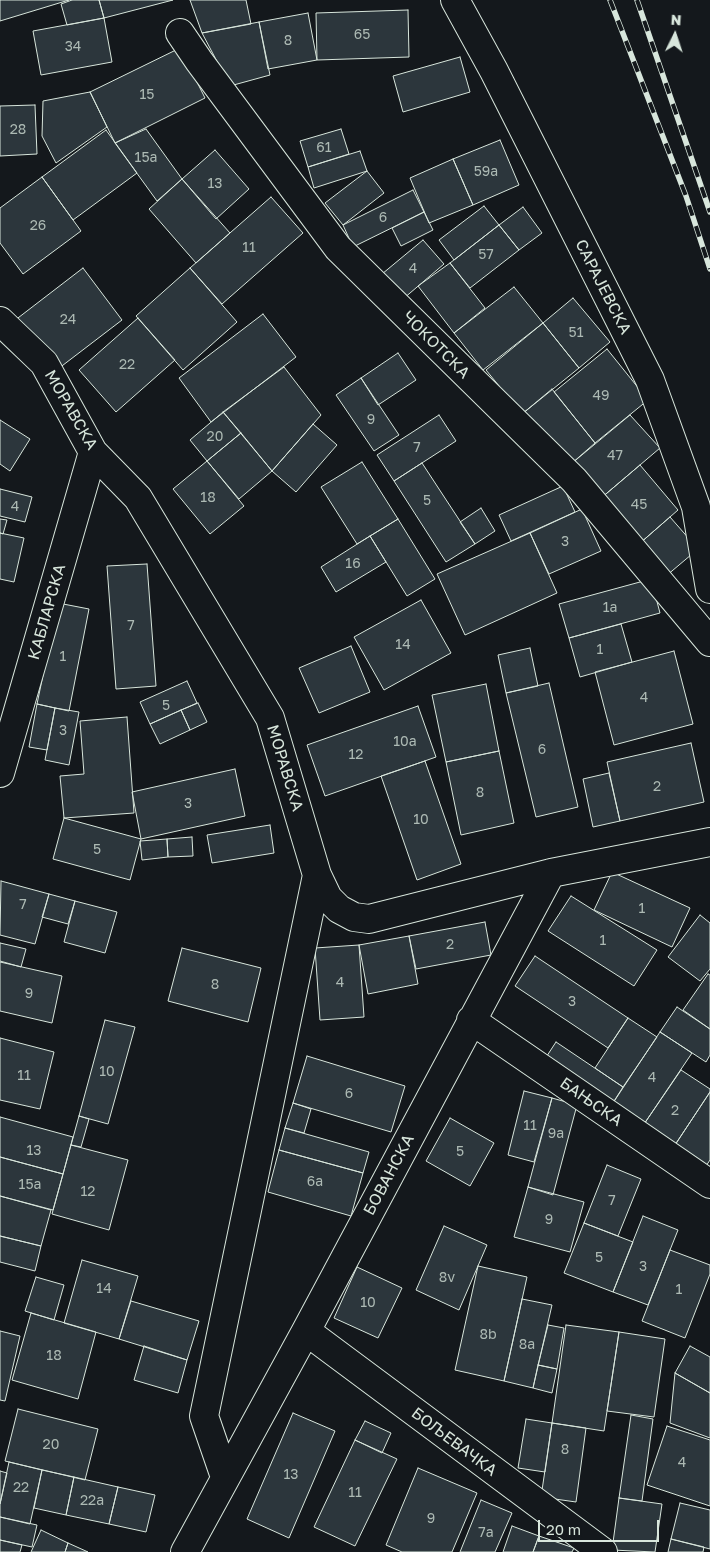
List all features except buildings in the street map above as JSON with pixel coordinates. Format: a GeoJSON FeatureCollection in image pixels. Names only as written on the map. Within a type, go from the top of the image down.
{"type":"FeatureCollection","features":[{"type":"Feature","properties":{"kind":"street","name":"САРАЈЕВСКА"},"geometry":{"type":"LineString","coordinates":[[455,0],[494,71],[650,380],[696,507],[710,589]]}},
{"type":"Feature","properties":{"kind":"street","name":"ЧОКОТСКА"},"geometry":{"type":"LineString","coordinates":[[180,33],[338,248],[574,480],[710,642]]}},
{"type":"Feature","properties":{"kind":"street","name":"МОРАВСКА"},"geometry":{"type":"LineString","coordinates":[[0,321],[44,363],[93,452],[138,498],[270,718],[316,874],[328,898],[339,909],[354,917],[369,920],[551,873],[710,842]]}},
{"type":"Feature","properties":{"kind":"street","name":"КАБЛАРСКА"},"geometry":{"type":"LineString","coordinates":[[0,772],[93,452]]}},
{"type":"Feature","properties":{"kind":"street","name":"БОВАНСКА"},"geometry":{"type":"LineString","coordinates":[[185,1552],[306,1331],[551,873]]}},
{"type":"Feature","properties":{"kind":"street"},"geometry":{"type":"LineString","coordinates":[[225,1477],[204,1416],[316,874]]}},
{"type":"Feature","properties":{"kind":"street","name":"БАЊСКА"},"geometry":{"type":"LineString","coordinates":[[471,1020],[710,1184]]}},
{"type":"Feature","properties":{"kind":"street","name":"БОЉЕВАЧКА"},"geometry":{"type":"LineString","coordinates":[[306,1331],[603,1552]]}},
{"type":"Feature","properties":{"kind":"railway"},"geometry":{"type":"LineString","coordinates":[[610,0],[686,196],[710,269]]}},
{"type":"Feature","properties":{"kind":"railway"},"geometry":{"type":"LineString","coordinates":[[637,0],[710,212]]}}]}
